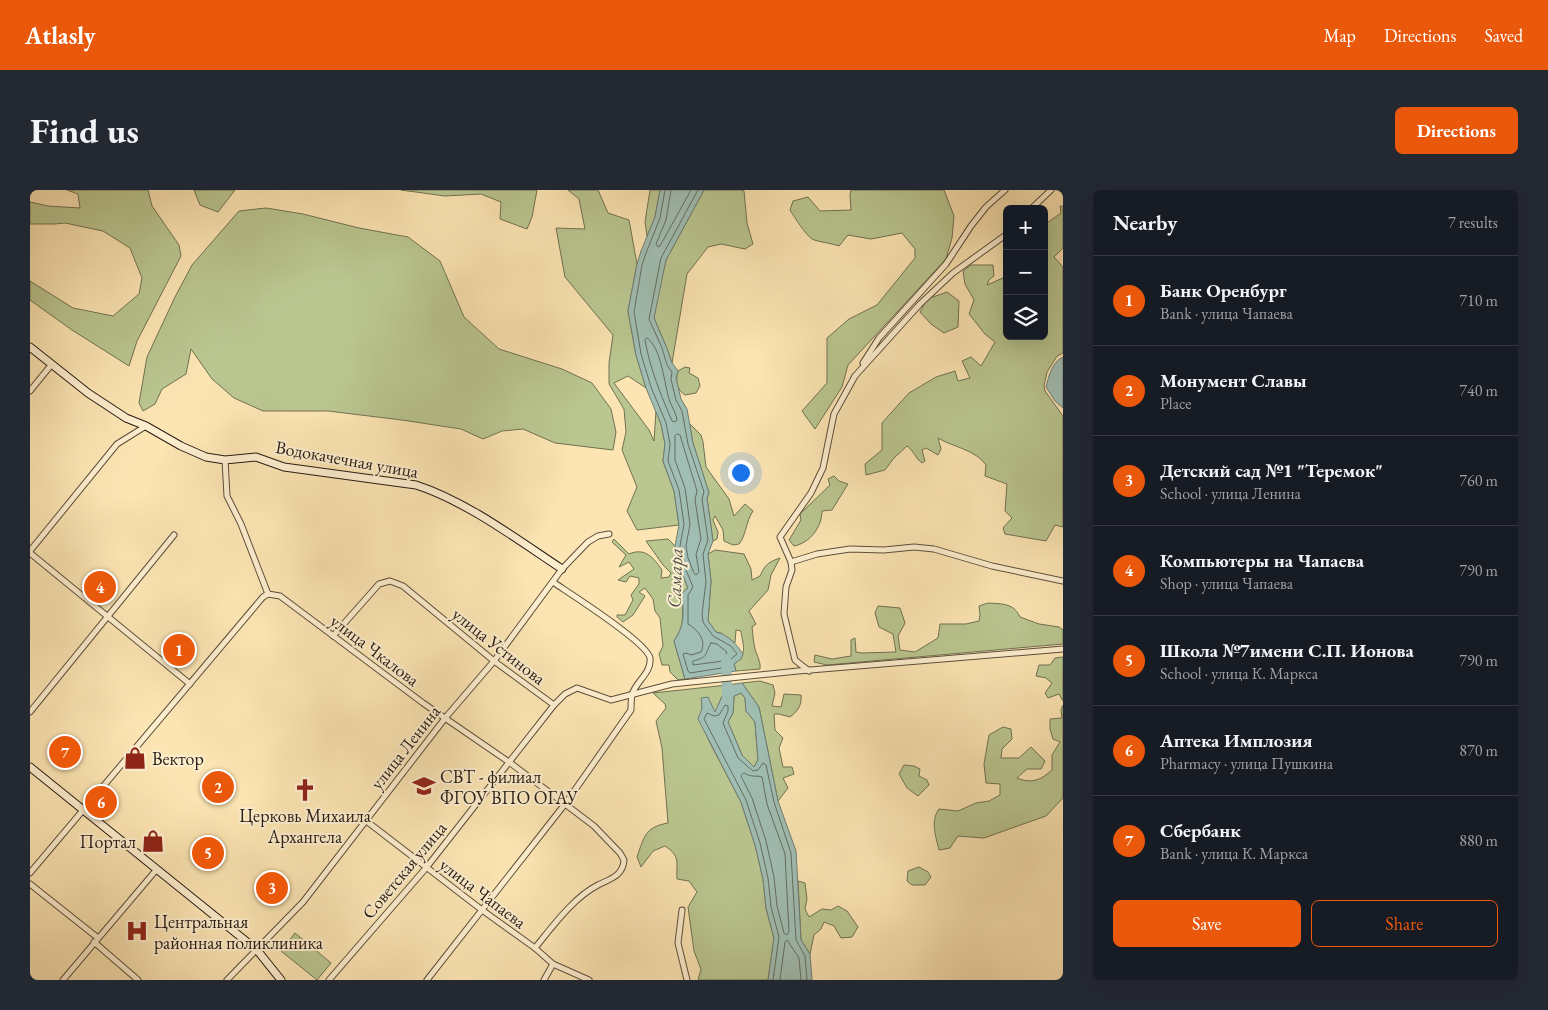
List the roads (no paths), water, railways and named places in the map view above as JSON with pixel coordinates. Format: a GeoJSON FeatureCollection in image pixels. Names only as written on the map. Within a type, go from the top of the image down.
{"type":"FeatureCollection","features":[{"type":"Feature","properties":{"kind":"street"},"geometry":{"type":"LineString","coordinates":[[809,672],[795,660],[784,614],[786,587],[792,570],[791,562],[780,537],[812,493],[823,468],[834,414],[879,338],[946,264],[986,207],[1005,190]]}},
{"type":"Feature","properties":{"kind":"street"},"geometry":{"type":"LineString","coordinates":[[1035,205],[1051,190]]}},
{"type":"Feature","properties":{"kind":"street"},"geometry":{"type":"LineString","coordinates":[[855,376],[920,304],[953,272],[1003,237]]}},
{"type":"Feature","properties":{"kind":"street","name":"Водокачечная улица"},"geometry":{"type":"LineString","coordinates":[[30,347],[96,398],[126,418],[146,426],[180,446],[206,457],[225,460],[256,456],[284,466],[424,487],[491,522],[562,569]]}},
{"type":"Feature","properties":{"kind":"street"},"geometry":{"type":"LineString","coordinates":[[30,391],[52,364]]}},
{"type":"Feature","properties":{"kind":"street"},"geometry":{"type":"LineString","coordinates":[[146,426],[118,444],[30,552],[190,684]]}},
{"type":"Feature","properties":{"kind":"street"},"geometry":{"type":"LineString","coordinates":[[30,873],[263,597],[268,594],[227,496],[225,460]]}},
{"type":"Feature","properties":{"kind":"street","name":"улица Ленина"},"geometry":{"type":"LineString","coordinates":[[227,980],[303,902],[446,717],[494,661],[562,569],[588,542],[598,536],[609,534]]}},
{"type":"Feature","properties":{"kind":"street"},"geometry":{"type":"LineString","coordinates":[[30,712],[174,535]]}},
{"type":"Feature","properties":{"kind":"street"},"geometry":{"type":"LineString","coordinates":[[791,562],[817,554],[850,549],[884,550],[914,547],[934,549],[992,566],[1063,581]]}},
{"type":"Feature","properties":{"kind":"street","name":"улица Устинова"},"geometry":{"type":"LineString","coordinates":[[333,636],[378,584],[390,581],[403,586],[494,661],[554,705],[565,694],[578,688],[611,700],[672,684],[1063,649]]}},
{"type":"Feature","properties":{"kind":"street"},"geometry":{"type":"LineString","coordinates":[[426,980],[566,804],[631,710],[632,694],[649,668],[650,657],[646,650],[622,629],[553,582]]}},
{"type":"Feature","properties":{"kind":"street","name":"улица Чкалова"},"geometry":{"type":"LineString","coordinates":[[268,594],[280,596],[423,703],[509,762],[594,826],[620,853],[624,860],[620,872],[611,880],[598,884],[566,911],[535,948]]}},
{"type":"Feature","properties":{"kind":"street","name":"Советская улица"},"geometry":{"type":"LineString","coordinates":[[329,980],[426,868],[554,705]]}},
{"type":"Feature","properties":{"kind":"street"},"geometry":{"type":"LineString","coordinates":[[30,767],[257,950],[281,980]]}},
{"type":"Feature","properties":{"kind":"street","name":"улица Чапаева"},"geometry":{"type":"LineString","coordinates":[[365,820],[426,868],[535,948],[553,964],[589,980]]}},
{"type":"Feature","properties":{"kind":"street"},"geometry":{"type":"LineString","coordinates":[[62,980],[157,869]]}},
{"type":"Feature","properties":{"kind":"street"},"geometry":{"type":"LineString","coordinates":[[30,884],[96,940],[138,980]]}},
{"type":"Feature","properties":{"kind":"street"},"geometry":{"type":"LineString","coordinates":[[682,910],[678,943],[687,980]]}},
{"type":"Feature","properties":{"kind":"street"},"geometry":{"type":"LineString","coordinates":[[544,980],[553,964]]}},
{"type":"Feature","properties":{"kind":"water"},"geometry":{"type":"Polygon","coordinates":[[[660,190],[704,190],[666,260],[654,318],[672,363],[678,371],[676,378],[681,399],[687,409],[693,443],[709,493],[707,498],[713,541],[708,554],[711,581],[708,621],[716,632],[721,633],[735,643],[743,654],[741,659],[734,664],[736,671],[685,679],[674,641],[682,623],[682,593],[688,588],[677,561],[675,546],[679,525],[674,491],[663,461],[665,444],[661,424],[646,388],[636,355],[628,311],[637,264],[655,217],[660,190]]]}},
{"type":"Feature","properties":{"kind":"water"},"geometry":{"type":"Polygon","coordinates":[[[1063,357],[1063,408],[1055,401],[1046,387],[1056,362],[1063,357]]]}},
{"type":"Feature","properties":{"kind":"water"},"geometry":{"type":"Polygon","coordinates":[[[742,683],[759,707],[778,801],[796,851],[801,940],[810,954],[812,980],[768,980],[774,938],[766,908],[763,879],[755,845],[741,802],[698,719],[702,708],[701,698],[708,697],[715,712],[727,685],[742,683]],[[741,693],[734,696],[733,713],[728,722],[742,755],[754,767],[758,760],[755,722],[746,711],[745,698],[741,693]]]}},
{"type":"Feature","properties":{"kind":"waterway","name":"Самара"},"geometry":{"type":"LineString","coordinates":[[726,659],[727,697]]}},
{"type":"Feature","properties":{"kind":"place","name":"Компьютеры на Чапаева"},"geometry":{"type":"Point","coordinates":[100,587]}},
{"type":"Feature","properties":{"kind":"place","name":"Банк Оренбург"},"geometry":{"type":"Point","coordinates":[179,650]}},
{"type":"Feature","properties":{"kind":"place","name":"Сбербанк"},"geometry":{"type":"Point","coordinates":[65,752]}},
{"type":"Feature","properties":{"kind":"place","name":"Вектор"},"geometry":{"type":"Point","coordinates":[135,758]}},
{"type":"Feature","properties":{"kind":"place","name":"СВТ - филиал ФГОУ ВПО ОГАУ"},"geometry":{"type":"Point","coordinates":[424,786]}},
{"type":"Feature","properties":{"kind":"place","name":"Монумент Славы"},"geometry":{"type":"Point","coordinates":[218,787]}},
{"type":"Feature","properties":{"kind":"place","name":"Церковь Михаила Архангела"},"geometry":{"type":"Point","coordinates":[305,790]}},
{"type":"Feature","properties":{"kind":"place","name":"Аптека Имплозия"},"geometry":{"type":"Point","coordinates":[101,802]}},
{"type":"Feature","properties":{"kind":"place","name":"Портал"},"geometry":{"type":"Point","coordinates":[153,841]}},
{"type":"Feature","properties":{"kind":"place","name":"Школа №7имени С.П. Ионова"},"geometry":{"type":"Point","coordinates":[208,853]}},
{"type":"Feature","properties":{"kind":"place","name":"Детский сад №1 \"Теремок\""},"geometry":{"type":"Point","coordinates":[272,888]}},
{"type":"Feature","properties":{"kind":"place","name":"Центральная районная поликлиника"},"geometry":{"type":"Point","coordinates":[137,931]}}]}
